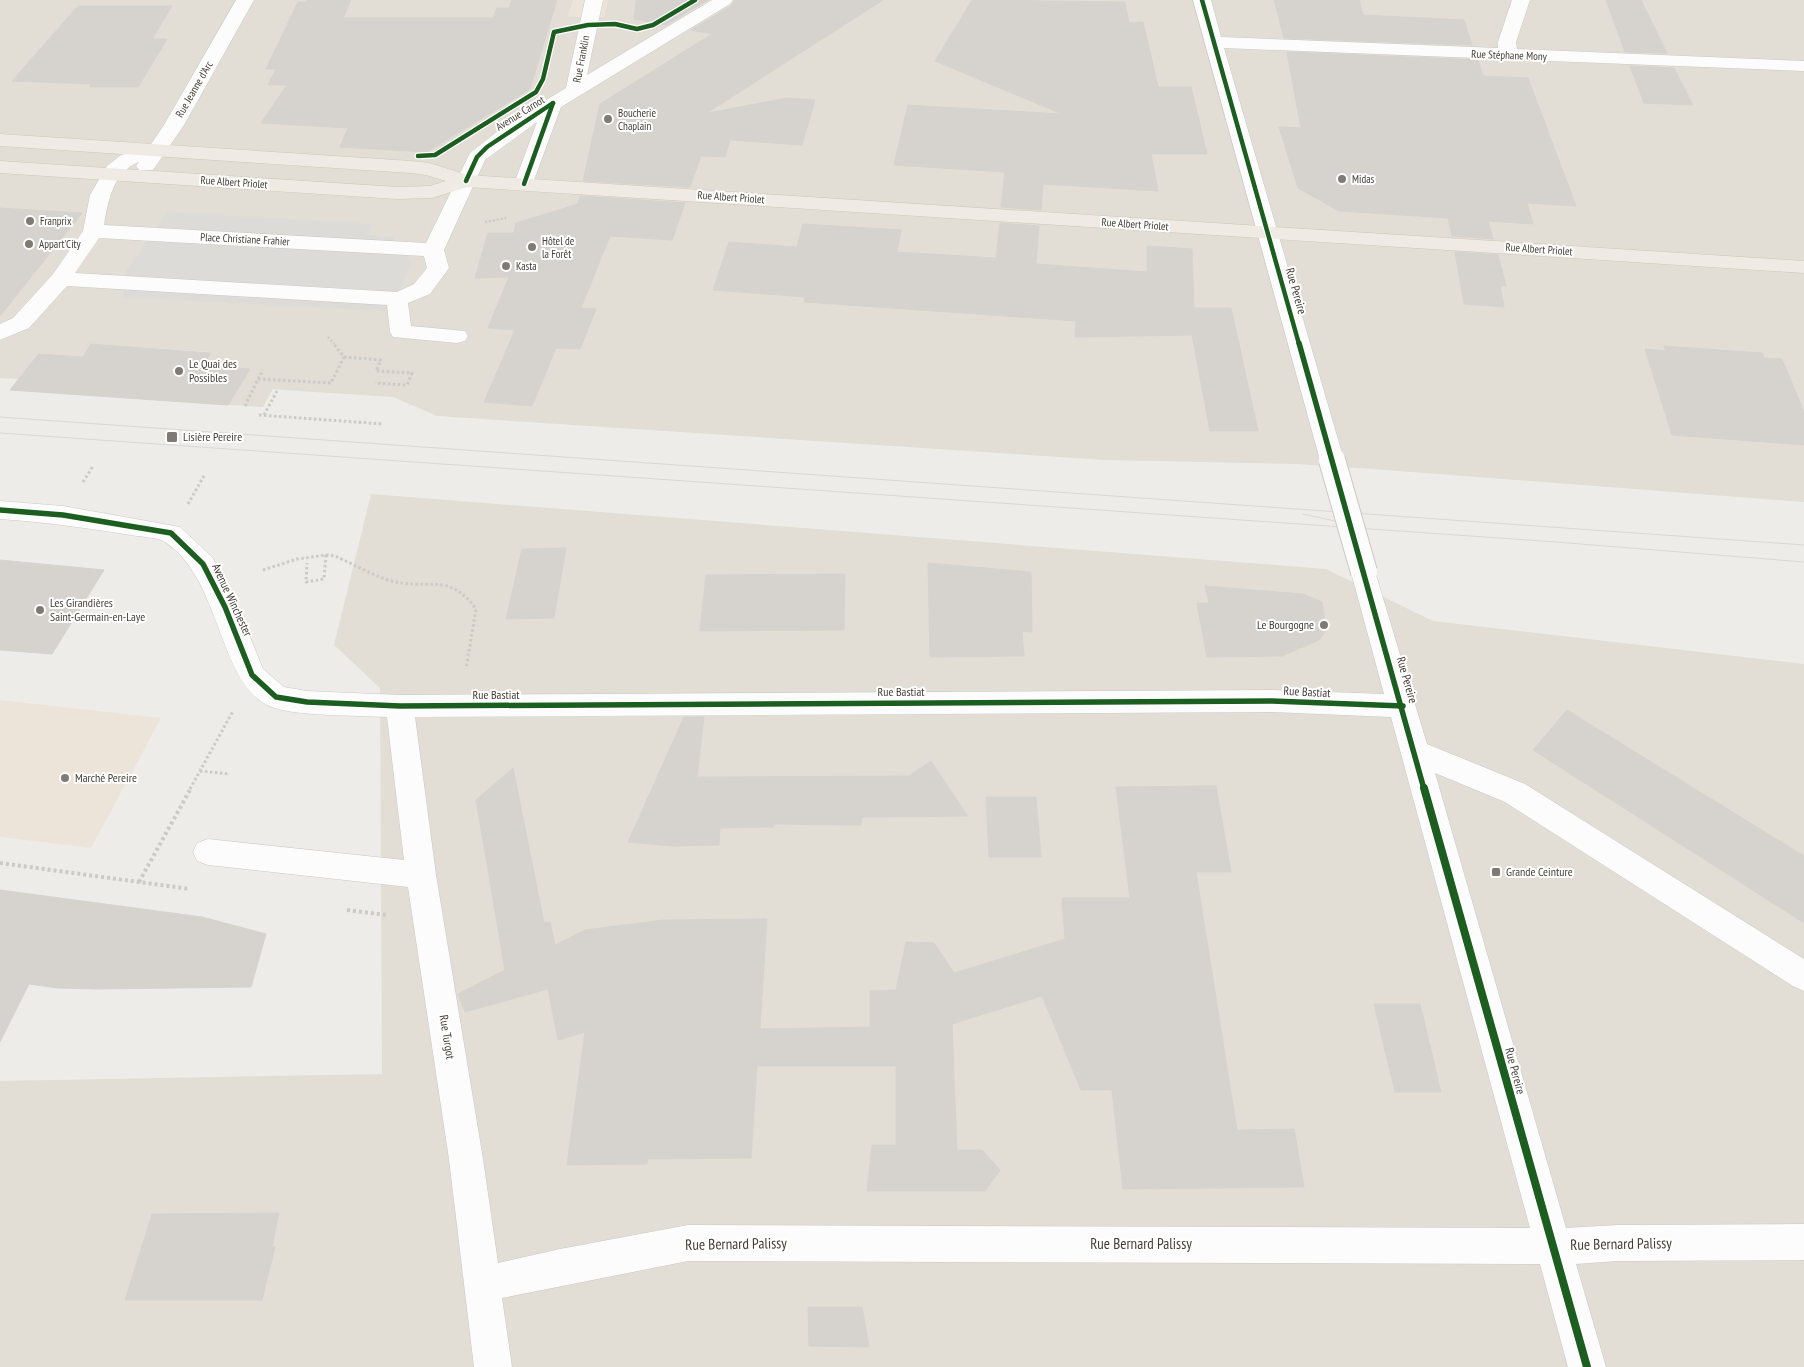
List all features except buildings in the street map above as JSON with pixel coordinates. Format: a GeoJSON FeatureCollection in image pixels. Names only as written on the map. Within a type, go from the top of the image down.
{"type":"FeatureCollection","features":[{"type":"Feature","properties":{"kind":"main road","name":"Rue Albert Priolet"},"geometry":{"type":"LineString","coordinates":[[0,140],[411,167],[429,170],[466,181],[1268,233],[1382,238],[1804,267]]}},
{"type":"Feature","properties":{"kind":"main road","name":"Rue Albert Priolet"},"geometry":{"type":"LineString","coordinates":[[0,167],[397,194],[432,192],[466,181]]}},
{"type":"Feature","properties":{"kind":"street","name":"Rue Jeanne d'Arc"},"geometry":{"type":"LineString","coordinates":[[140,176],[174,126],[245,0]]}},
{"type":"Feature","properties":{"kind":"street","name":"Rue Franklin"},"geometry":{"type":"LineString","coordinates":[[575,90],[594,0]]}},
{"type":"Feature","properties":{"kind":"street","name":"Avenue Carnot"},"geometry":{"type":"LineString","coordinates":[[466,181],[477,157],[487,147],[553,103],[724,0]]}},
{"type":"Feature","properties":{"kind":"street","name":"Rue Pereire"},"geometry":{"type":"LineString","coordinates":[[1202,0],[1587,1367]]}},
{"type":"Feature","properties":{"kind":"street"},"geometry":{"type":"LineString","coordinates":[[1508,55],[1507,42],[1522,0]]}},
{"type":"Feature","properties":{"kind":"street","name":"Rue Stéphane Mony"},"geometry":{"type":"LineString","coordinates":[[1214,42],[1804,66]]}},
{"type":"Feature","properties":{"kind":"street","name":"Avenue Carnot"},"geometry":{"type":"LineString","coordinates":[[524,184],[553,103]]}},
{"type":"Feature","properties":{"kind":"street"},"geometry":{"type":"LineString","coordinates":[[0,333],[21,322],[60,279],[93,231],[97,201],[112,174],[120,164],[156,151]]}},
{"type":"Feature","properties":{"kind":"street"},"geometry":{"type":"LineString","coordinates":[[60,279],[397,299],[417,294],[430,283],[438,268],[433,250],[466,181]]}},
{"type":"Feature","properties":{"kind":"street","name":"Place Christiane Frahier"},"geometry":{"type":"LineString","coordinates":[[93,231],[433,250]]}},
{"type":"Feature","properties":{"kind":"street"},"geometry":{"type":"LineString","coordinates":[[397,299],[401,332],[457,336]]}},
{"type":"Feature","properties":{"kind":"street","name":"Avenue Winchester"},"geometry":{"type":"LineString","coordinates":[[0,510],[62,514],[171,532],[203,564],[225,607],[252,675],[276,697],[316,703],[400,706]]}},
{"type":"Feature","properties":{"kind":"street","name":"Rue Bastiat"},"geometry":{"type":"LineString","coordinates":[[400,706],[1272,701],[1402,706]]}},
{"type":"Feature","properties":{"kind":"street","name":"Rue Turgot"},"geometry":{"type":"LineString","coordinates":[[400,706],[421,875],[466,1159],[493,1367]]}},
{"type":"Feature","properties":{"kind":"street"},"geometry":{"type":"LineString","coordinates":[[1415,752],[1516,793],[1804,976]]}},
{"type":"Feature","properties":{"kind":"street"},"geometry":{"type":"LineString","coordinates":[[208,852],[421,875]]}},
{"type":"Feature","properties":{"kind":"street","name":"Rue Bernard Palissy"},"geometry":{"type":"LineString","coordinates":[[482,1286],[560,1267],[688,1243],[1552,1245],[1804,1242]]}},
{"type":"Feature","properties":{"kind":"path"},"geometry":{"type":"LineString","coordinates":[[328,338],[344,357],[381,360],[376,371],[412,373],[407,385],[375,383]]}},
{"type":"Feature","properties":{"kind":"path"},"geometry":{"type":"LineString","coordinates":[[258,379],[331,383],[344,357]]}},
{"type":"Feature","properties":{"kind":"path"},"geometry":{"type":"LineString","coordinates":[[245,406],[264,370]]}},
{"type":"Feature","properties":{"kind":"path"},"geometry":{"type":"LineString","coordinates":[[264,415],[277,391]]}},
{"type":"Feature","properties":{"kind":"path"},"geometry":{"type":"LineString","coordinates":[[259,415],[383,424]]}},
{"type":"Feature","properties":{"kind":"path"},"geometry":{"type":"LineString","coordinates":[[83,481],[93,466]]}},
{"type":"Feature","properties":{"kind":"path"},"geometry":{"type":"LineString","coordinates":[[196,490],[205,474]]}},
{"type":"Feature","properties":{"kind":"path"},"geometry":{"type":"LineString","coordinates":[[307,563],[306,582],[324,579],[326,555]]}},
{"type":"Feature","properties":{"kind":"path"},"geometry":{"type":"LineString","coordinates":[[263,570],[297,560],[326,555],[335,556],[396,582],[448,585],[466,594],[476,609],[460,706]]}},
{"type":"Feature","properties":{"kind":"path"},"geometry":{"type":"LineString","coordinates":[[139,882],[252,675]]}},
{"type":"Feature","properties":{"kind":"path"},"geometry":{"type":"LineString","coordinates":[[200,771],[230,774]]}},
{"type":"Feature","properties":{"kind":"shaded area"},"geometry":{"type":"Polygon","coordinates":[[[0,0],[1804,0],[1804,502],[1297,464],[1105,460],[437,416],[393,397],[273,389],[263,407],[228,405],[249,369],[203,365],[210,352],[92,344],[83,357],[37,354],[18,379],[0,378],[0,0]]]}},
{"type":"Feature","properties":{"kind":"shaded area"},"geometry":{"type":"Polygon","coordinates":[[[573,0],[608,0],[604,17],[568,17],[573,0]]]}},
{"type":"Feature","properties":{"kind":"shaded area"},"geometry":{"type":"Polygon","coordinates":[[[167,212],[372,224],[368,235],[393,237],[412,263],[389,311],[140,298],[123,299],[126,271],[167,212]]]}},
{"type":"Feature","properties":{"kind":"shaded area"},"geometry":{"type":"Polygon","coordinates":[[[371,494],[1326,569],[1433,621],[1804,664],[1804,1367],[0,1367],[0,1081],[382,1074],[380,688],[334,645],[371,494]]]}},
{"type":"Feature","properties":{"kind":"shaded area","name":"Marché Pereire"},"geometry":{"type":"Polygon","coordinates":[[[0,700],[161,718],[91,848],[0,837],[0,700]]]}},
{"type":"Feature","properties":{"kind":"tram line"},"geometry":{"type":"LineString","coordinates":[[0,417],[1804,545]]}},
{"type":"Feature","properties":{"kind":"tram line"},"geometry":{"type":"LineString","coordinates":[[0,433],[1556,542],[1804,562]]}},
{"type":"Feature","properties":{"kind":"tram line"},"geometry":{"type":"LineString","coordinates":[[1303,514],[1344,523]]}},
{"type":"Feature","properties":{"kind":"cycle path"},"geometry":{"type":"LineString","coordinates":[[418,156],[435,155],[536,92],[543,79],[554,32],[588,25],[615,24],[637,29],[653,25],[695,0]]}},
{"type":"Feature","properties":{"kind":"cycle path"},"geometry":{"type":"LineString","coordinates":[[1202,0],[1587,1367]]}},
{"type":"Feature","properties":{"kind":"cycle path"},"geometry":{"type":"LineString","coordinates":[[466,181],[477,157],[487,147],[553,103]]}},
{"type":"Feature","properties":{"kind":"cycle path"},"geometry":{"type":"LineString","coordinates":[[524,184],[553,103]]}},
{"type":"Feature","properties":{"kind":"cycle path"},"geometry":{"type":"LineString","coordinates":[[0,510],[63,515],[171,533],[203,564],[225,607],[252,675],[276,697],[307,702],[400,706],[1272,701],[1403,706]]}},
{"type":"Feature","properties":{"kind":"place","name":"Boucherie Chaplain"},"geometry":{"type":"Point","coordinates":[608,119]}},
{"type":"Feature","properties":{"kind":"place","name":"Midas"},"geometry":{"type":"Point","coordinates":[1342,179]}},
{"type":"Feature","properties":{"kind":"place","name":"Franprix"},"geometry":{"type":"Point","coordinates":[30,221]}},
{"type":"Feature","properties":{"kind":"place","name":"Appart'City"},"geometry":{"type":"Point","coordinates":[29,244]}},
{"type":"Feature","properties":{"kind":"place","name":"Hôtel de la Forêt"},"geometry":{"type":"Point","coordinates":[532,247]}},
{"type":"Feature","properties":{"kind":"place","name":"Kasta"},"geometry":{"type":"Point","coordinates":[506,266]}},
{"type":"Feature","properties":{"kind":"place","name":"Le Quai des Possibles"},"geometry":{"type":"Point","coordinates":[179,371]}},
{"type":"Feature","properties":{"kind":"place","name":"Lisière Pereire"},"geometry":{"type":"Point","coordinates":[172,437]}},
{"type":"Feature","properties":{"kind":"place","name":"Les Girandières Saint-Germain-en-Laye"},"geometry":{"type":"Point","coordinates":[40,610]}},
{"type":"Feature","properties":{"kind":"place","name":"Le Bourgogne"},"geometry":{"type":"Point","coordinates":[1324,625]}},
{"type":"Feature","properties":{"kind":"place","name":"Marché Pereire"},"geometry":{"type":"Point","coordinates":[65,778]}},
{"type":"Feature","properties":{"kind":"place","name":"Grande Ceinture"},"geometry":{"type":"Point","coordinates":[1496,872]}}]}
